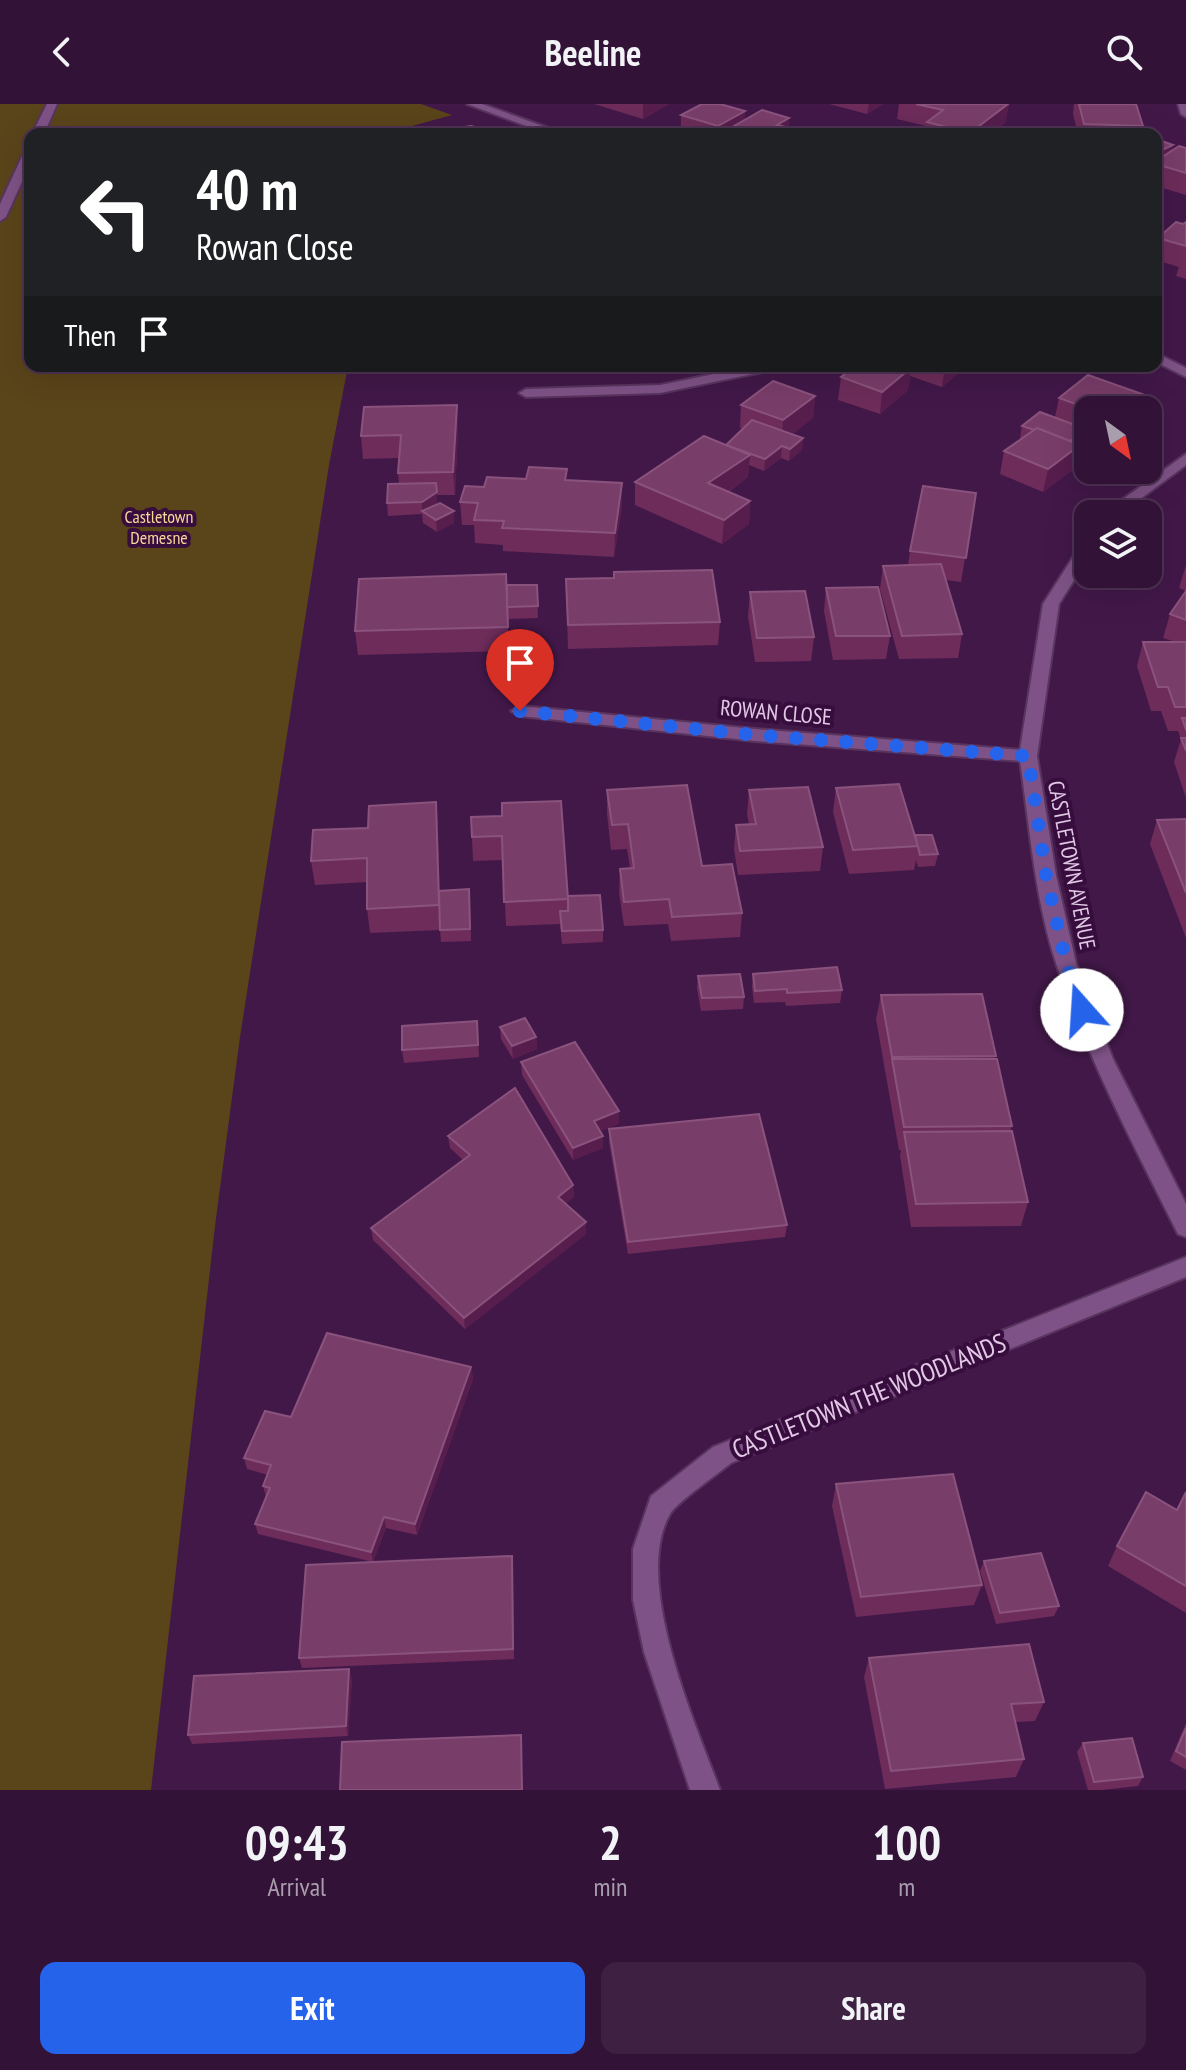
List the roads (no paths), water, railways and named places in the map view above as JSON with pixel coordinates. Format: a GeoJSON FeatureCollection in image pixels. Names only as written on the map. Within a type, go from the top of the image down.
{"type":"FeatureCollection","features":[{"type":"Feature","properties":{"kind":"street"},"geometry":{"type":"LineString","coordinates":[[41,128],[52,104]]}},
{"type":"Feature","properties":{"kind":"street"},"geometry":{"type":"LineString","coordinates":[[472,104],[542,128]]}},
{"type":"Feature","properties":{"kind":"street"},"geometry":{"type":"LineString","coordinates":[[1183,104],[1186,114]]}},
{"type":"Feature","properties":{"kind":"street"},"geometry":{"type":"LineString","coordinates":[[0,217],[24,165]]}},
{"type":"Feature","properties":{"kind":"street"},"geometry":{"type":"LineString","coordinates":[[1162,360],[1186,373]]}},
{"type":"Feature","properties":{"kind":"street"},"geometry":{"type":"LineString","coordinates":[[526,393],[660,389],[744,372]]}},
{"type":"Feature","properties":{"kind":"street"},"geometry":{"type":"LineString","coordinates":[[1129,500],[1186,458]]}},
{"type":"Feature","properties":{"kind":"street","name":"CASTLETOWN AVENUE"},"geometry":{"type":"LineString","coordinates":[[1074,568],[1051,604],[1028,756],[1046,875],[1066,963],[1102,1059],[1186,1227]]}},
{"type":"Feature","properties":{"kind":"street","name":"ROWAN CLOSE"},"geometry":{"type":"LineString","coordinates":[[520,711],[755,735],[1028,756]]}},
{"type":"Feature","properties":{"kind":"street","name":"CASTLETOWN THE WOODLANDS"},"geometry":{"type":"LineString","coordinates":[[705,1790],[668,1688],[647,1600],[646,1549],[660,1505],[722,1455],[1186,1267]]}},
{"type":"Feature","properties":{"kind":"park label","name":"Castletown Demesne"},"geometry":{"type":"Point","coordinates":[159,527]}}]}
